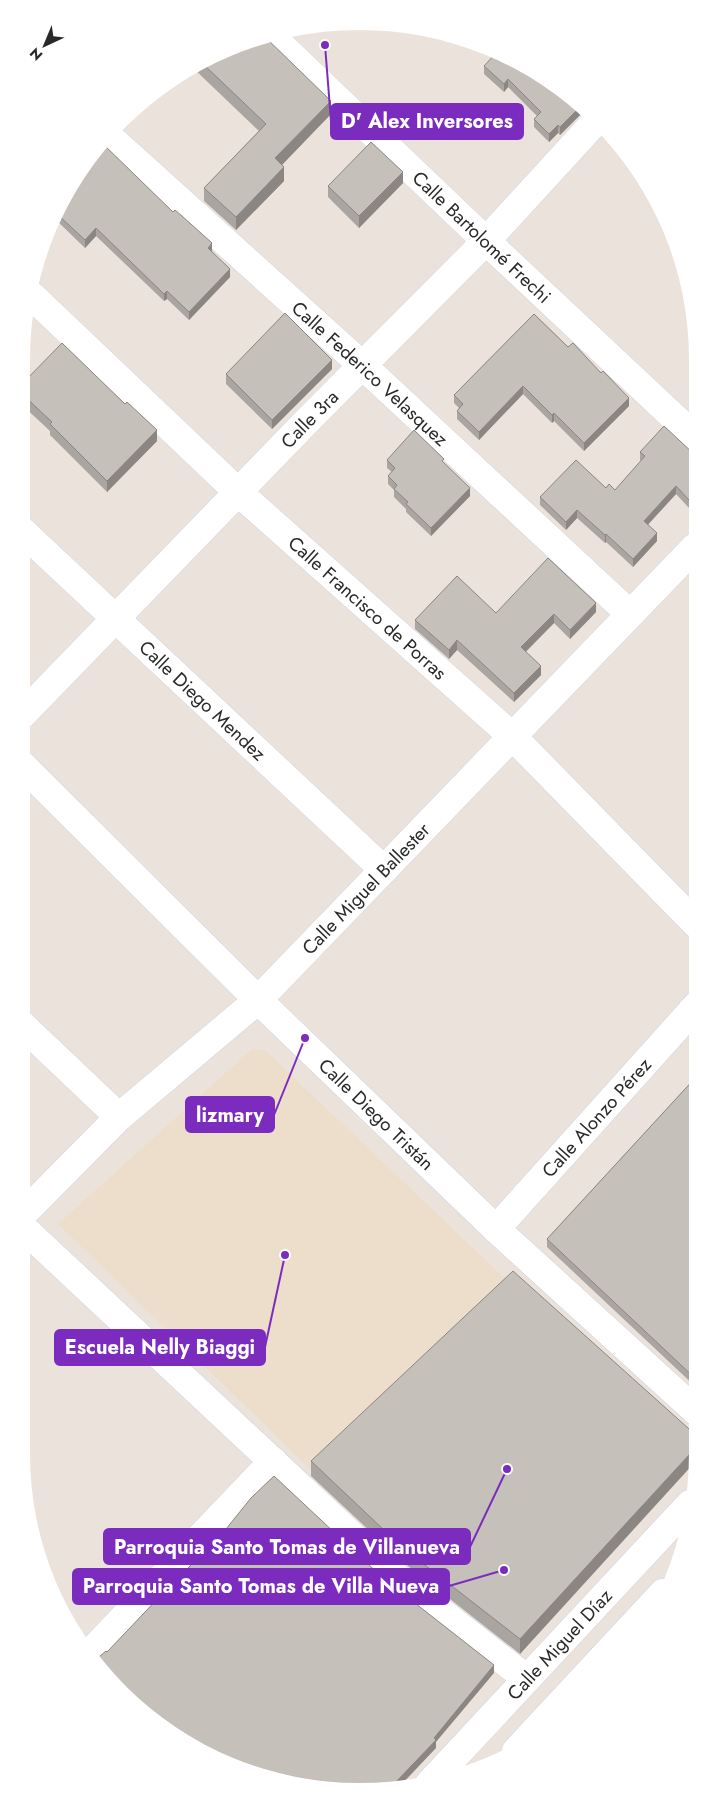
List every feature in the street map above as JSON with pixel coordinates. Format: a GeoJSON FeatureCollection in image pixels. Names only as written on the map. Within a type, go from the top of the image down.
{"type":"FeatureCollection","features":[{"type":"Feature","properties":{"kind":"street","name":"Calle Bartolomé Frechi"},"geometry":{"type":"LineString","coordinates":[[277,40],[486,241],[689,431]]}},
{"type":"Feature","properties":{"kind":"street","name":"Calle 3ra"},"geometry":{"type":"LineString","coordinates":[[30,707],[362,365],[486,241],[591,126]]}},
{"type":"Feature","properties":{"kind":"street","name":"Calle Federico Velasquez"},"geometry":{"type":"LineString","coordinates":[[113,141],[362,365],[630,614]]}},
{"type":"Feature","properties":{"kind":"street","name":"Calle Francisco de Porras"},"geometry":{"type":"LineString","coordinates":[[35,299],[238,492],[513,737],[689,917]]}},
{"type":"Feature","properties":{"kind":"street","name":"Calle Diego Mendez"},"geometry":{"type":"LineString","coordinates":[[30,538],[384,870]]}},
{"type":"Feature","properties":{"kind":"street","name":"Calle Miguel Ballester"},"geometry":{"type":"LineString","coordinates":[[30,1207],[119,1117],[258,1000],[689,552]]}},
{"type":"Feature","properties":{"kind":"street","name":"Calle Diego Tristán"},"geometry":{"type":"LineString","coordinates":[[30,773],[258,1000],[496,1229],[689,1405]]}},
{"type":"Feature","properties":{"kind":"street","name":"Calle Alonzo Pérez"},"geometry":{"type":"LineString","coordinates":[[496,1229],[689,1014]]}},
{"type":"Feature","properties":{"kind":"street"},"geometry":{"type":"LineString","coordinates":[[30,1033],[119,1117]]}},
{"type":"Feature","properties":{"kind":"street"},"geometry":{"type":"LineString","coordinates":[[30,1234],[393,1574],[527,1679]]}},
{"type":"Feature","properties":{"kind":"street"},"geometry":{"type":"LineString","coordinates":[[94,1649],[273,1461]]}},
{"type":"Feature","properties":{"kind":"street","name":"Calle Miguel Díaz"},"geometry":{"type":"LineString","coordinates":[[440,1773],[684,1510]]}},
{"type":"Feature","properties":{"kind":"street"},"geometry":{"type":"LineString","coordinates":[[532,1734],[652,1605]]}},
{"type":"Feature","properties":{"kind":"shaded area"},"geometry":{"type":"Polygon","coordinates":[[[252,1049],[265,1050],[513,1286],[314,1473],[58,1224],[252,1049]]]}},
{"type":"Feature","properties":{"kind":"building"},"geometry":{"type":"Polygon","coordinates":[[[270,42],[331,101],[275,158],[284,167],[236,217],[204,188],[266,124],[207,68],[233,55],[270,42]]]}},
{"type":"Feature","properties":{"kind":"building"},"geometry":{"type":"Polygon","coordinates":[[[492,58],[505,64],[543,86],[576,111],[560,127],[558,125],[549,134],[534,119],[541,112],[508,79],[504,84],[484,66],[492,58]]]}},
{"type":"Feature","properties":{"kind":"building"},"geometry":{"type":"Polygon","coordinates":[[[371,142],[403,172],[359,216],[328,186],[371,142]]]}},
{"type":"Feature","properties":{"kind":"building"},"geometry":{"type":"Polygon","coordinates":[[[107,148],[173,212],[175,210],[212,243],[208,248],[230,269],[189,312],[167,291],[164,294],[96,228],[85,240],[62,218],[86,176],[107,148]]]}},
{"type":"Feature","properties":{"kind":"building"},"geometry":{"type":"Polygon","coordinates":[[[285,313],[332,360],[272,420],[226,374],[285,313]]]}},
{"type":"Feature","properties":{"kind":"building"},"geometry":{"type":"Polygon","coordinates":[[[534,314],[568,347],[573,343],[601,373],[603,371],[629,398],[584,443],[523,386],[479,432],[457,411],[463,404],[454,395],[534,314]]]}},
{"type":"Feature","properties":{"kind":"building"},"geometry":{"type":"Polygon","coordinates":[[[62,343],[125,404],[127,402],[157,430],[107,481],[30,401],[30,376],[62,343]]]}},
{"type":"Feature","properties":{"kind":"building"},"geometry":{"type":"Polygon","coordinates":[[[664,426],[689,449],[689,500],[676,486],[644,521],[657,533],[633,559],[577,510],[566,522],[540,497],[576,460],[606,488],[609,484],[615,490],[645,456],[640,452],[664,426]]]}},
{"type":"Feature","properties":{"kind":"building"},"geometry":{"type":"Polygon","coordinates":[[[414,430],[470,488],[431,528],[406,504],[408,502],[394,489],[397,485],[388,476],[395,468],[387,460],[414,430]]]}},
{"type":"Feature","properties":{"kind":"building"},"geometry":{"type":"Polygon","coordinates":[[[548,558],[596,603],[570,630],[554,614],[521,647],[541,666],[514,693],[457,640],[449,650],[415,620],[457,576],[496,613],[548,558]]]}},
{"type":"Feature","properties":{"kind":"building"},"geometry":{"type":"Polygon","coordinates":[[[689,1085],[689,1373],[547,1239],[689,1085]]]}},
{"type":"Feature","properties":{"kind":"building"},"geometry":{"type":"Polygon","coordinates":[[[513,1271],[689,1429],[689,1455],[520,1639],[403,1548],[311,1461],[513,1271]]]}},
{"type":"Feature","properties":{"kind":"building"},"geometry":{"type":"Polygon","coordinates":[[[274,1476],[383,1578],[494,1665],[434,1738],[436,1740],[397,1781],[360,1783],[316,1780],[274,1772],[233,1758],[195,1739],[159,1715],[142,1701],[100,1656],[107,1652],[164,1592],[166,1594],[219,1532],[222,1534],[251,1498],[274,1476]]]}},
{"type":"Feature","properties":{"kind":"place","name":"D' Alex Inversores"},"geometry":{"type":"Point","coordinates":[325,45]}},
{"type":"Feature","properties":{"kind":"place","name":"lizmary"},"geometry":{"type":"Point","coordinates":[305,1038]}},
{"type":"Feature","properties":{"kind":"place","name":"Escuela Nelly Biaggi"},"geometry":{"type":"Point","coordinates":[285,1255]}},
{"type":"Feature","properties":{"kind":"place","name":"Parroquia Santo Tomas de Villanueva"},"geometry":{"type":"Point","coordinates":[507,1469]}},
{"type":"Feature","properties":{"kind":"place","name":"Parroquia Santo Tomas de Villa Nueva"},"geometry":{"type":"Point","coordinates":[504,1570]}}]}
